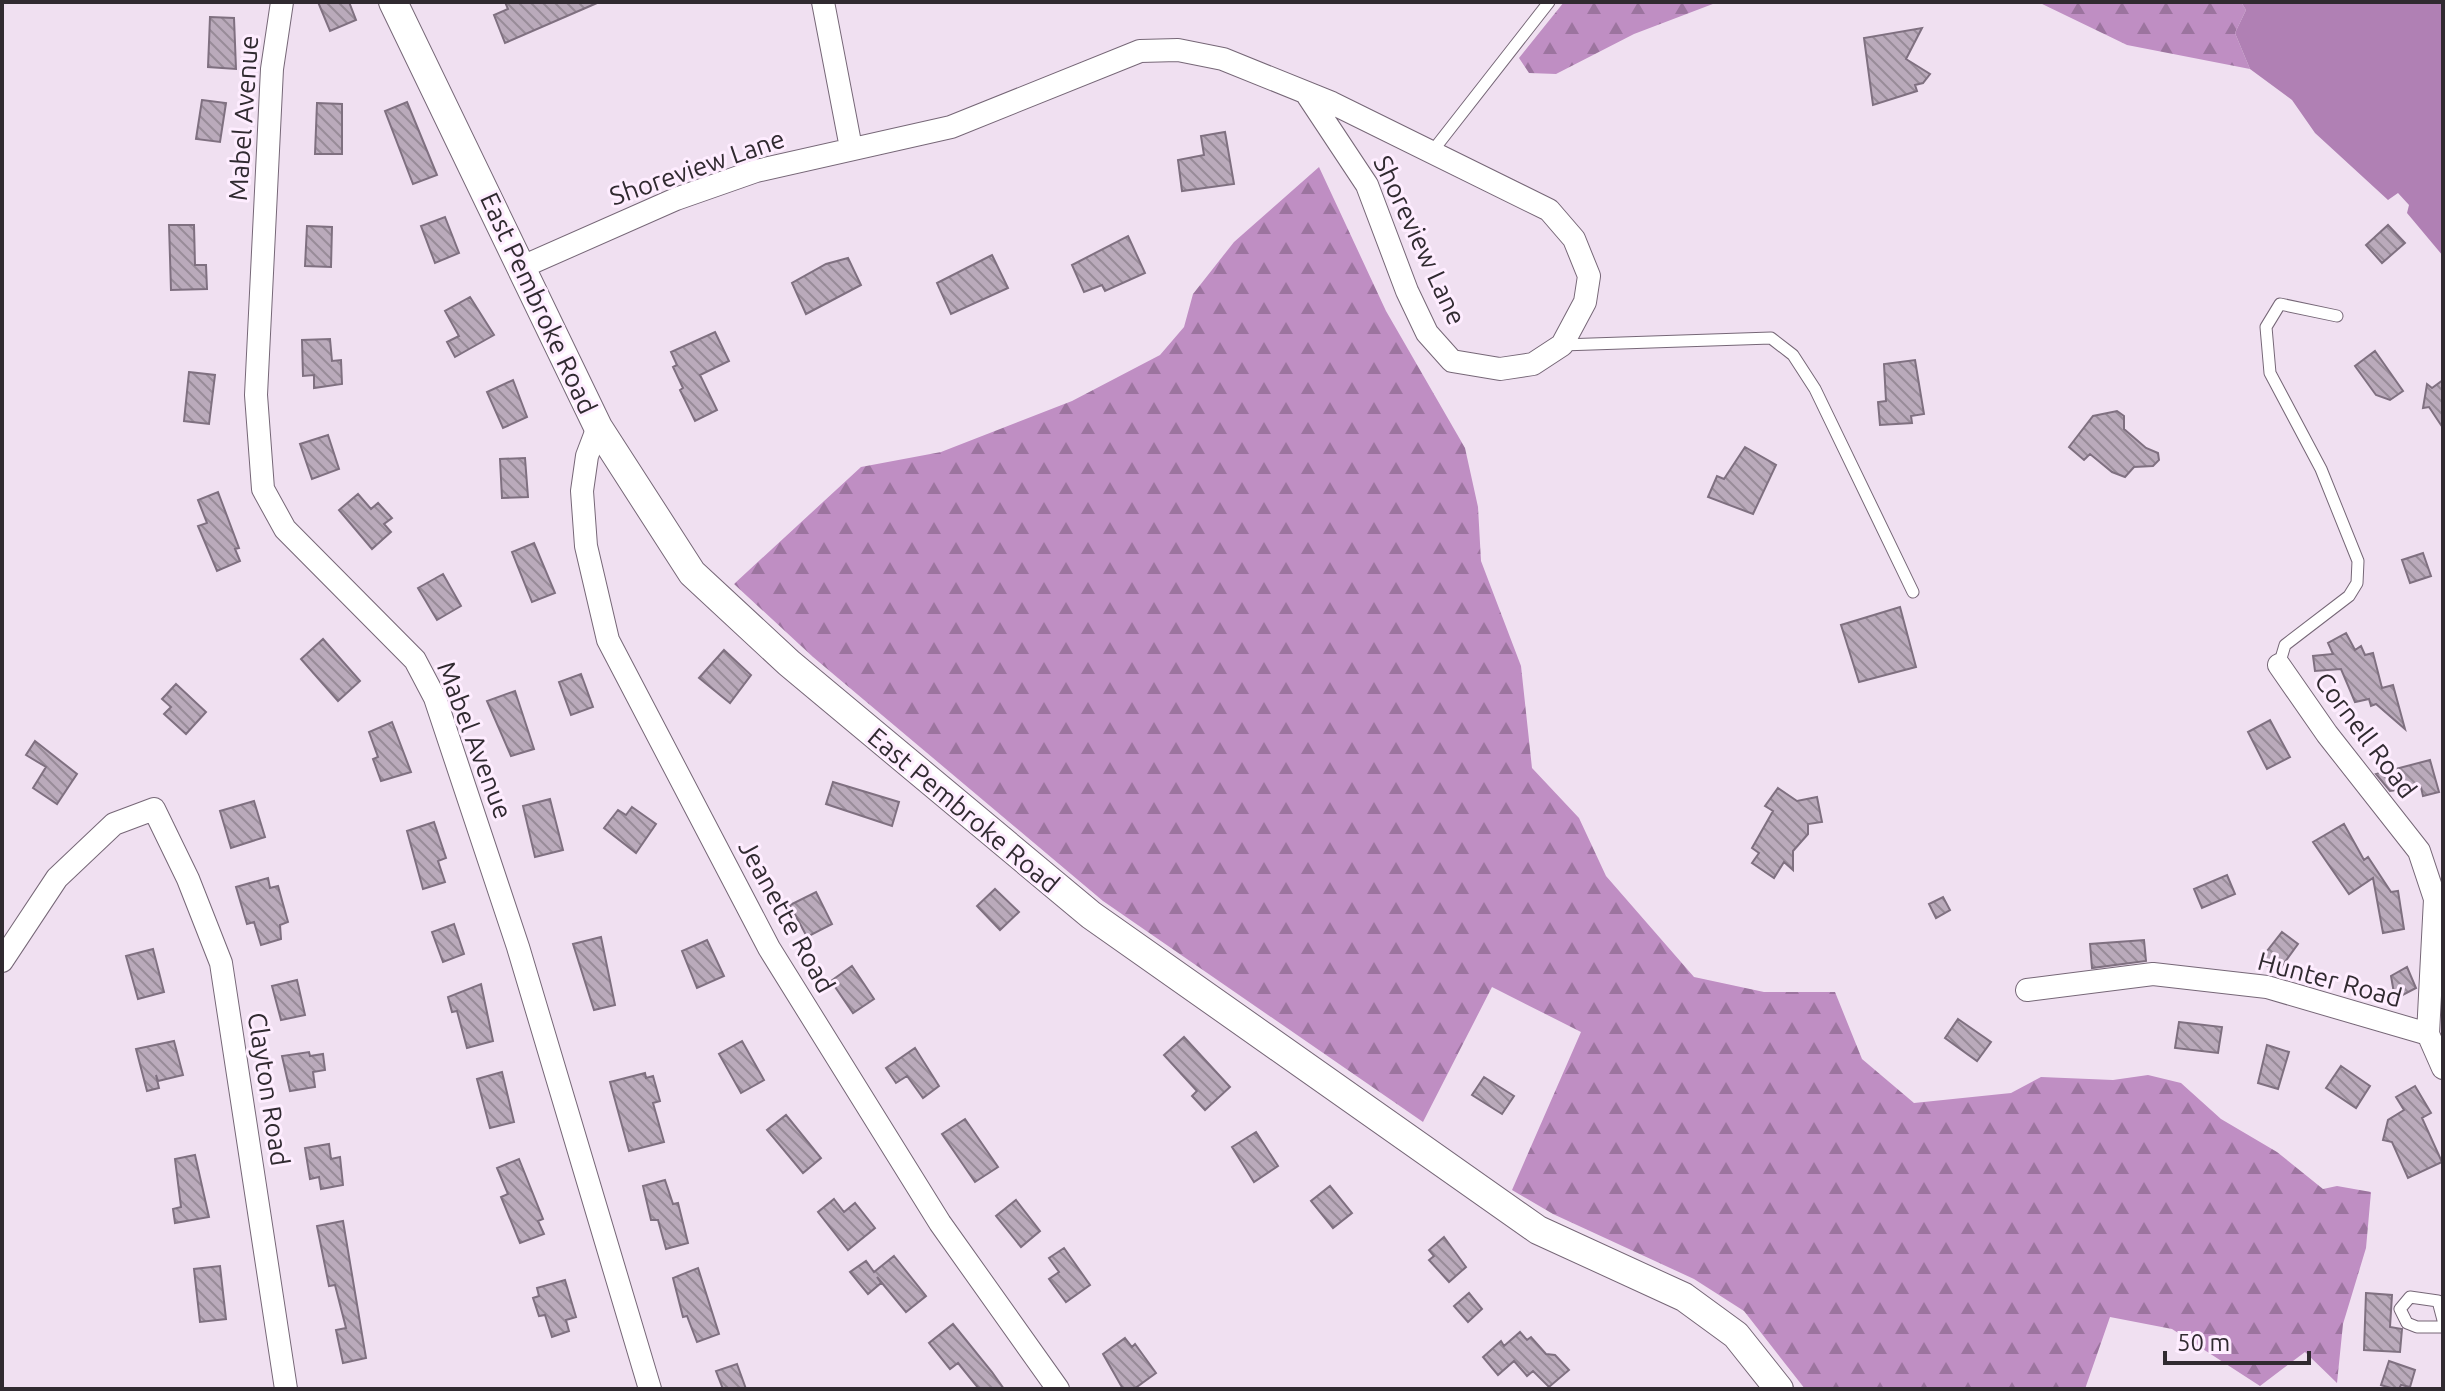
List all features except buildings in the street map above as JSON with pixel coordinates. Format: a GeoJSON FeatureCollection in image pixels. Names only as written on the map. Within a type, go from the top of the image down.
{"type":"FeatureCollection","features":[{"type":"Feature","properties":{"kind":"street","name":"Mabel Avenue"},"geometry":{"type":"LineString","coordinates":[[282,2],[272,69],[256,395],[263,489],[285,529],[415,660],[435,698],[518,947],[650,1389]]}},
{"type":"Feature","properties":{"kind":"street","name":"East Pembroke Road"},"geometry":{"type":"LineString","coordinates":[[393,2],[598,427],[692,573],[789,663],[1091,915],[1538,1230],[1684,1297],[1736,1335],[1779,1389]]}},
{"type":"Feature","properties":{"kind":"street"},"geometry":{"type":"LineString","coordinates":[[823,2],[851,148]]}},
{"type":"Feature","properties":{"kind":"street","name":"Shoreview Lane"},"geometry":{"type":"LineString","coordinates":[[522,267],[676,199],[756,171],[951,127],[1124,55],[1140,51],[1178,50],[1223,59],[1306,93],[1549,210],[1574,239],[1589,276],[1585,302],[1562,345],[1533,364],[1500,369],[1452,361],[1427,333],[1413,305],[1367,185],[1306,93]]}},
{"type":"Feature","properties":{"kind":"street","name":"Jeanette Road"},"geometry":{"type":"LineString","coordinates":[[598,427],[587,456],[582,491],[586,546],[608,640],[769,948],[940,1223],[1058,1389]]}},
{"type":"Feature","properties":{"kind":"street","name":"Cornell Road"},"geometry":{"type":"LineString","coordinates":[[2279,665],[2327,734],[2419,851],[2435,899],[2428,1034],[2443,1068]]}},
{"type":"Feature","properties":{"kind":"street","name":"Clayton Road"},"geometry":{"type":"LineString","coordinates":[[2,961],[57,878],[114,824],[154,809],[188,879],[221,963],[286,1389]]}},
{"type":"Feature","properties":{"kind":"street","name":"Hunter Road"},"geometry":{"type":"LineString","coordinates":[[2027,990],[2153,974],[2267,987],[2428,1034]]}},
{"type":"Feature","properties":{"kind":"lane"},"geometry":{"type":"LineString","coordinates":[[1431,154],[1549,2]]}},
{"type":"Feature","properties":{"kind":"lane"},"geometry":{"type":"LineString","coordinates":[[2279,665],[2285,645],[2349,596],[2357,583],[2358,561],[2321,469],[2270,373],[2266,327],[2280,304],[2337,316]]}},
{"type":"Feature","properties":{"kind":"lane"},"geometry":{"type":"LineString","coordinates":[[1562,345],[1771,338],[1793,355],[1815,389],[1913,592]]}},
{"type":"Feature","properties":{"kind":"lane"},"geometry":{"type":"LineString","coordinates":[[2443,1320],[2438,1301],[2427,1297],[2410,1297],[2400,1309],[2407,1323],[2417,1327],[2443,1327]]}},
{"type":"Feature","properties":{"kind":"green space"},"geometry":{"type":"Polygon","coordinates":[[[1564,2],[1718,2],[1634,34],[1556,74],[1529,73],[1519,58],[1564,2]]]}},
{"type":"Feature","properties":{"kind":"green space"},"geometry":{"type":"Polygon","coordinates":[[[2038,2],[2241,2],[2246,10],[2235,33],[2250,69],[2127,45],[2038,2]]]}},
{"type":"Feature","properties":{"kind":"green space"},"geometry":{"type":"Polygon","coordinates":[[[1319,167],[1386,311],[1465,448],[1478,507],[1481,561],[1521,666],[1532,768],[1579,818],[1606,876],[1694,977],[1764,992],[1835,992],[1862,1059],[1914,1103],[2011,1093],[2041,1077],[2113,1080],[2148,1075],[2181,1083],[2221,1119],[2277,1152],[2323,1189],[2337,1186],[2371,1192],[2366,1248],[2343,1324],[2337,1383],[2305,1352],[2260,1386],[2172,1329],[2110,1317],[2085,1389],[1805,1389],[1744,1311],[1694,1279],[1553,1214],[1512,1190],[1581,1032],[1492,987],[1423,1122],[1103,901],[813,657],[734,584],[861,467],[941,452],[1072,401],[1160,355],[1184,327],[1193,294],[1234,242],[1319,167]]]}},
{"type":"Feature","properties":{"kind":"shaded area"},"geometry":{"type":"Polygon","coordinates":[[[2241,2],[2443,2],[2443,256],[2407,213],[2409,205],[2398,193],[2388,200],[2315,133],[2292,100],[2250,69],[2235,33],[2246,10],[2241,2]]]}}]}
